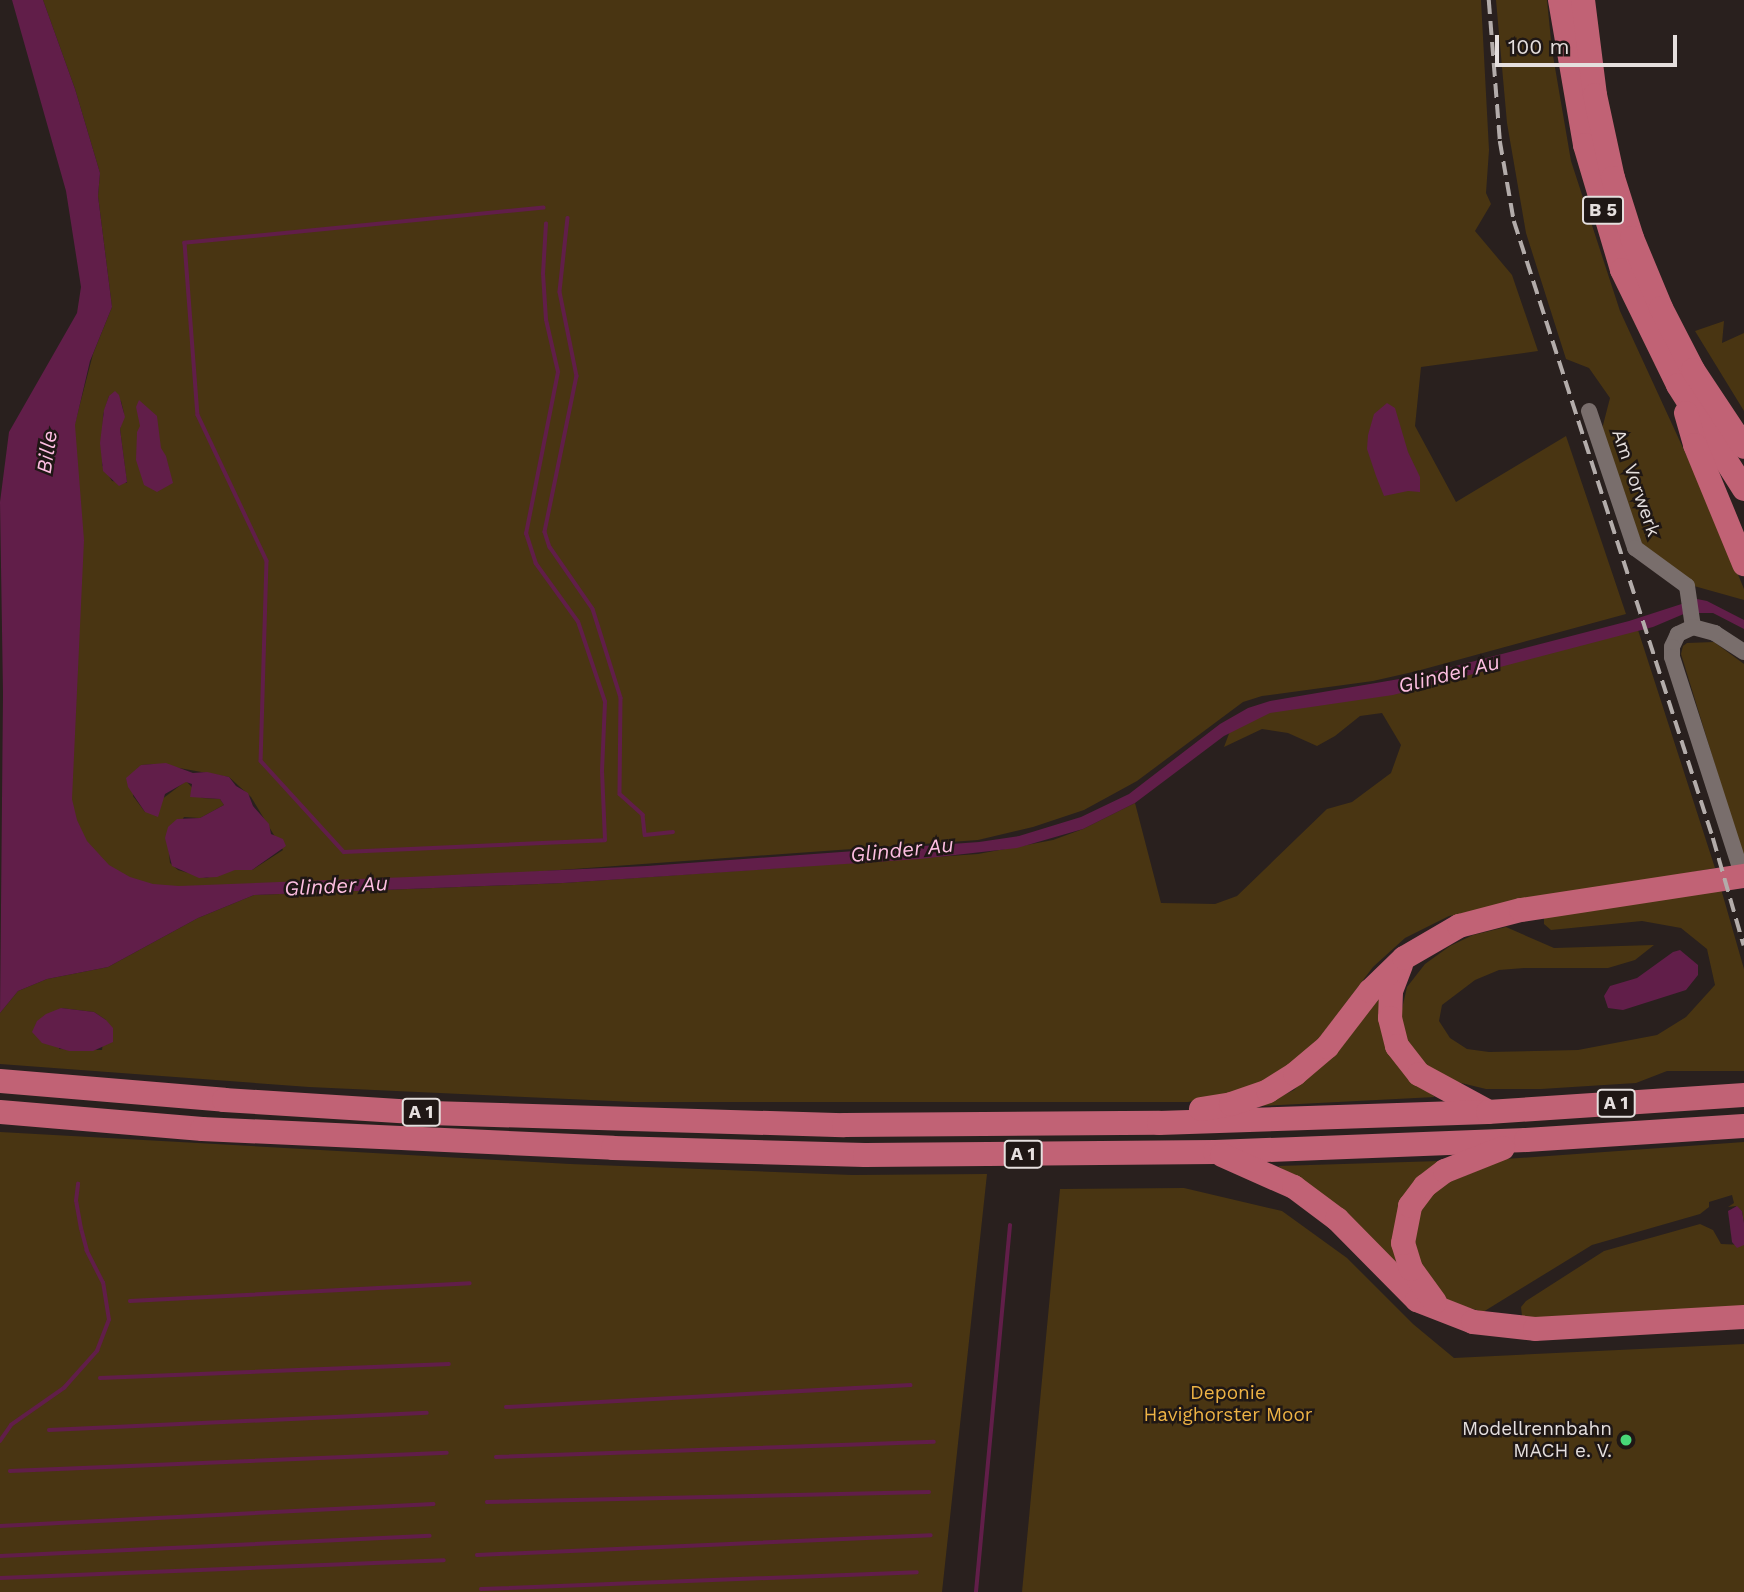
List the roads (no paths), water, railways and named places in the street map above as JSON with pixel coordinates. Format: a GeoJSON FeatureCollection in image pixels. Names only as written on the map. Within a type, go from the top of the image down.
{"type":"FeatureCollection","features":[{"type":"Feature","properties":{"kind":"highway","name":"B 5"},"geometry":{"type":"LineString","coordinates":[[1560,0],[1584,145],[1622,270],[1678,385],[1744,489]]}},
{"type":"Feature","properties":{"kind":"highway","name":"B 5"},"geometry":{"type":"LineString","coordinates":[[1583,0],[1595,94],[1613,178],[1632,238],[1661,308],[1693,370],[1744,447]]}},
{"type":"Feature","properties":{"kind":"highway"},"geometry":{"type":"LineString","coordinates":[[1678,385],[1695,445],[1744,564]]}},
{"type":"Feature","properties":{"kind":"highway"},"geometry":{"type":"LineString","coordinates":[[1159,1123],[1183,1113],[1231,1104],[1268,1091],[1295,1074],[1327,1047],[1370,991],[1404,958],[1429,941],[1471,922],[1521,910],[1736,879]]}},
{"type":"Feature","properties":{"kind":"highway"},"geometry":{"type":"LineString","coordinates":[[1404,958],[1391,991],[1390,1018],[1397,1046],[1419,1074],[1488,1112]]}},
{"type":"Feature","properties":{"kind":"highway","name":"A 1"},"geometry":{"type":"LineString","coordinates":[[0,1080],[224,1100],[633,1121],[844,1125],[1159,1123],[1488,1112],[1744,1095]]}},
{"type":"Feature","properties":{"kind":"highway","name":"A 1"},"geometry":{"type":"LineString","coordinates":[[0,1112],[202,1129],[613,1148],[865,1155],[1215,1152],[1526,1139],[1744,1126]]}},
{"type":"Feature","properties":{"kind":"highway"},"geometry":{"type":"LineString","coordinates":[[1446,1312],[1426,1294],[1411,1269],[1403,1243],[1410,1206],[1425,1186],[1444,1171],[1526,1139]]}},
{"type":"Feature","properties":{"kind":"highway"},"geometry":{"type":"LineString","coordinates":[[1215,1152],[1294,1187],[1315,1202],[1337,1219],[1417,1300],[1487,1326],[1517,1329],[1744,1317]]}},
{"type":"Feature","properties":{"kind":"street","name":"Am Vorwerk"},"geometry":{"type":"LineString","coordinates":[[1589,411],[1635,548],[1647,560],[1679,578],[1687,586],[1692,613]]}},
{"type":"Feature","properties":{"kind":"street"},"geometry":{"type":"LineString","coordinates":[[1736,879],[1672,657],[1673,642],[1692,613],[1744,652]]}},
{"type":"Feature","properties":{"kind":"water"},"geometry":{"type":"Polygon","coordinates":[[[12,0],[43,0],[75,89],[100,173],[98,196],[112,307],[90,361],[75,425],[84,540],[72,799],[77,820],[87,841],[109,865],[130,877],[153,884],[179,886],[410,877],[647,866],[979,842],[1019,836],[1081,817],[1129,794],[1220,724],[1248,708],[1270,701],[1417,676],[1629,621],[1697,599],[1707,601],[1744,620],[1744,629],[1713,613],[1686,613],[1653,627],[1393,695],[1270,713],[1224,736],[1135,803],[1083,829],[1017,848],[920,859],[563,883],[254,895],[198,918],[108,967],[47,979],[18,991],[0,1013],[3,694],[0,502],[9,432],[77,313],[81,287],[66,191],[12,0]]]}},
{"type":"Feature","properties":{"kind":"water"},"geometry":{"type":"Polygon","coordinates":[[[115,391],[119,395],[125,417],[120,429],[127,482],[119,486],[103,471],[100,443],[104,410],[109,396],[115,391]]]}},
{"type":"Feature","properties":{"kind":"water"},"geometry":{"type":"Polygon","coordinates":[[[139,400],[157,416],[161,448],[166,456],[173,483],[157,492],[144,485],[136,460],[137,432],[140,426],[136,407],[139,400]]]}},
{"type":"Feature","properties":{"kind":"water"},"geometry":{"type":"Polygon","coordinates":[[[1387,403],[1395,408],[1408,452],[1420,477],[1420,492],[1408,491],[1384,496],[1376,476],[1367,449],[1368,435],[1374,414],[1387,403]]]}},
{"type":"Feature","properties":{"kind":"water"},"geometry":{"type":"Polygon","coordinates":[[[166,763],[193,773],[207,772],[229,777],[236,786],[248,793],[253,806],[269,824],[271,834],[283,839],[286,846],[252,870],[235,870],[217,877],[199,878],[172,866],[165,838],[168,827],[177,819],[200,818],[224,805],[220,799],[190,797],[192,784],[186,782],[165,794],[158,817],[145,812],[128,787],[126,778],[141,765],[166,763]]]}},
{"type":"Feature","properties":{"kind":"water"},"geometry":{"type":"Polygon","coordinates":[[[1680,950],[1698,965],[1698,975],[1686,990],[1623,1010],[1608,1008],[1604,996],[1610,986],[1637,978],[1673,952],[1680,950]]]}},
{"type":"Feature","properties":{"kind":"water"},"geometry":{"type":"Polygon","coordinates":[[[61,1008],[94,1012],[113,1028],[113,1042],[93,1051],[69,1051],[42,1043],[32,1032],[37,1021],[61,1008]]]}},
{"type":"Feature","properties":{"kind":"water"},"geometry":{"type":"Polygon","coordinates":[[[1737,1206],[1742,1211],[1744,1245],[1737,1248],[1732,1242],[1728,1211],[1737,1206]]]}},
{"type":"Feature","properties":{"kind":"waterway"},"geometry":{"type":"LineString","coordinates":[[544,208],[185,243],[198,415],[267,561],[261,761],[344,852],[605,840],[602,771],[605,702],[578,622],[536,564],[526,534],[558,372],[546,320],[543,274],[546,224]]}},
{"type":"Feature","properties":{"kind":"waterway"},"geometry":{"type":"LineString","coordinates":[[568,218],[560,292],[577,376],[545,532],[550,547],[593,609],[621,698],[620,794],[643,815],[645,835],[673,832]]}},
{"type":"Feature","properties":{"kind":"waterway"},"geometry":{"type":"LineString","coordinates":[[0,1441],[11,1425],[64,1388],[97,1351],[109,1320],[103,1283],[87,1251],[81,1229],[76,1201],[78,1184]]}},
{"type":"Feature","properties":{"kind":"waterway"},"geometry":{"type":"LineString","coordinates":[[976,1592],[1010,1226]]}},
{"type":"Feature","properties":{"kind":"waterway"},"geometry":{"type":"LineString","coordinates":[[130,1301],[470,1283]]}},
{"type":"Feature","properties":{"kind":"waterway"},"geometry":{"type":"LineString","coordinates":[[100,1378],[449,1364]]}},
{"type":"Feature","properties":{"kind":"waterway"},"geometry":{"type":"LineString","coordinates":[[506,1407],[910,1385]]}},
{"type":"Feature","properties":{"kind":"waterway"},"geometry":{"type":"LineString","coordinates":[[49,1430],[427,1413]]}},
{"type":"Feature","properties":{"kind":"waterway"},"geometry":{"type":"LineString","coordinates":[[496,1457],[934,1442]]}},
{"type":"Feature","properties":{"kind":"waterway"},"geometry":{"type":"LineString","coordinates":[[10,1471],[447,1453]]}},
{"type":"Feature","properties":{"kind":"waterway"},"geometry":{"type":"LineString","coordinates":[[487,1502],[929,1492]]}},
{"type":"Feature","properties":{"kind":"waterway"},"geometry":{"type":"LineString","coordinates":[[0,1526],[433,1504]]}},
{"type":"Feature","properties":{"kind":"waterway"},"geometry":{"type":"LineString","coordinates":[[477,1555],[931,1535]]}},
{"type":"Feature","properties":{"kind":"waterway"},"geometry":{"type":"LineString","coordinates":[[0,1556],[430,1536]]}},
{"type":"Feature","properties":{"kind":"waterway"},"geometry":{"type":"LineString","coordinates":[[0,1578],[444,1560]]}},
{"type":"Feature","properties":{"kind":"waterway"},"geometry":{"type":"LineString","coordinates":[[481,1589],[917,1572]]}},
{"type":"Feature","properties":{"kind":"railway"},"geometry":{"type":"LineString","coordinates":[[1489,0],[1500,141],[1514,221],[1713,838],[1744,946]]}},
{"type":"Feature","properties":{"kind":"place","name":"Modellrennbahn MACH e. V."},"geometry":{"type":"Point","coordinates":[1626,1440]}},
{"type":"Feature","properties":{"kind":"water label","name":"Bille"},"geometry":{"type":"Point","coordinates":[47,452]}},
{"type":"Feature","properties":{"kind":"water label","name":"Glinder Au"},"geometry":{"type":"Point","coordinates":[1449,674]}},
{"type":"Feature","properties":{"kind":"water label","name":"Glinder Au"},"geometry":{"type":"Point","coordinates":[902,850]}},
{"type":"Feature","properties":{"kind":"water label","name":"Glinder Au"},"geometry":{"type":"Point","coordinates":[336,886]}},
{"type":"Feature","properties":{"kind":"park label","name":"Deponie Havighorster Moor"},"geometry":{"type":"Point","coordinates":[1228,1404]}}]}
